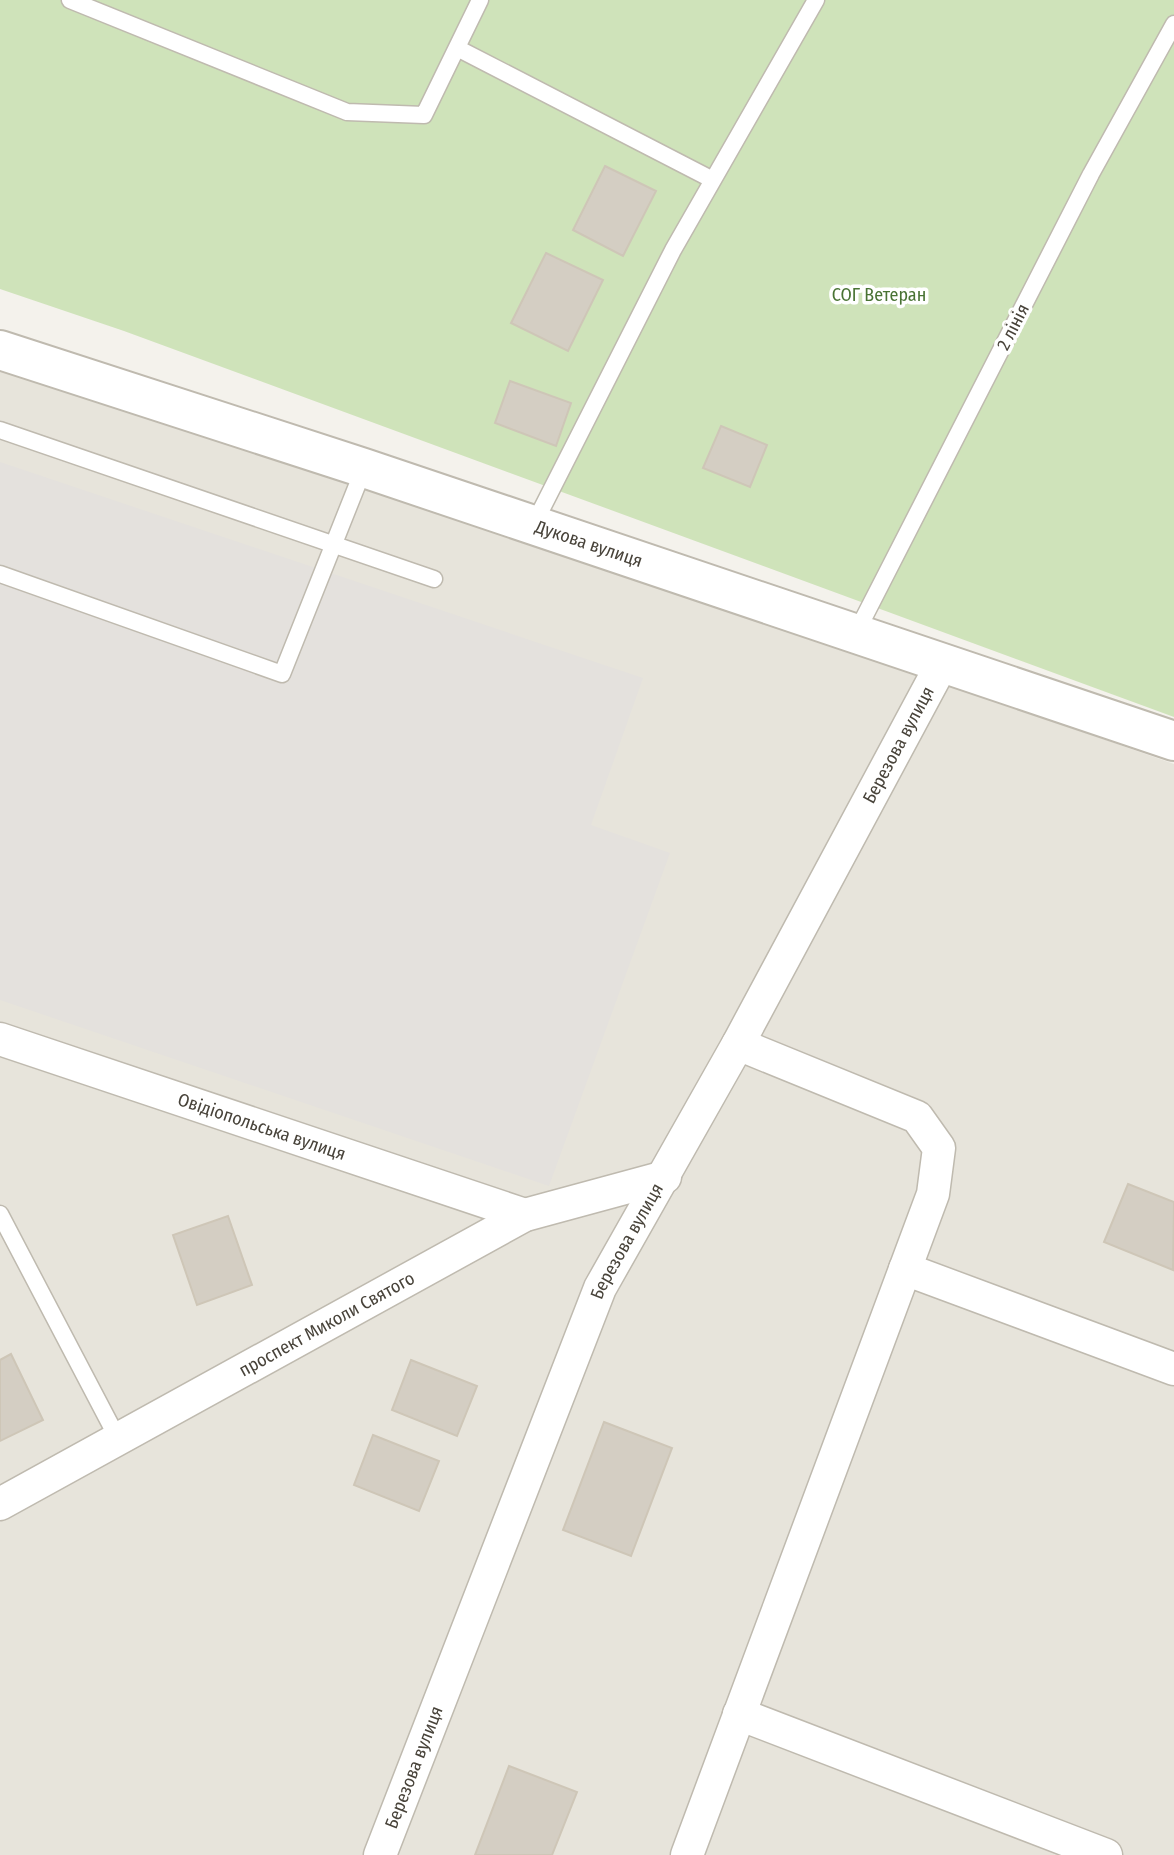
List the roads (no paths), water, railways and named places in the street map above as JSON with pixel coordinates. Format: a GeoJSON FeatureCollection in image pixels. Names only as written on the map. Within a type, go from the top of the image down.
{"type":"FeatureCollection","features":[{"type":"Feature","properties":{"kind":"street","name":"Дукова вулиця"},"geometry":{"type":"LineString","coordinates":[[0,351],[365,468],[1174,741]]}},
{"type":"Feature","properties":{"kind":"street","name":"Березова вулиця"},"geometry":{"type":"LineString","coordinates":[[380,1855],[600,1287],[738,1044],[943,662]]}},
{"type":"Feature","properties":{"kind":"street","name":"Овідіопольська вулиця"},"geometry":{"type":"LineString","coordinates":[[0,1039],[525,1215]]}},
{"type":"Feature","properties":{"kind":"street"},"geometry":{"type":"LineString","coordinates":[[687,1855],[933,1194],[939,1148],[916,1117],[738,1044]]}},
{"type":"Feature","properties":{"kind":"street","name":"проспект Миколи Святого"},"geometry":{"type":"LineString","coordinates":[[0,1504],[525,1215],[664,1177]]}},
{"type":"Feature","properties":{"kind":"street"},"geometry":{"type":"LineString","coordinates":[[905,1269],[1174,1369]]}},
{"type":"Feature","properties":{"kind":"street"},"geometry":{"type":"LineString","coordinates":[[739,1714],[1106,1855]]}},
{"type":"Feature","properties":{"kind":"lane"},"geometry":{"type":"LineString","coordinates":[[70,0],[348,112],[424,116],[480,0]]}},
{"type":"Feature","properties":{"kind":"lane"},"geometry":{"type":"LineString","coordinates":[[533,526],[673,250],[816,0]]}},
{"type":"Feature","properties":{"kind":"lane","name":"2 лінія"},"geometry":{"type":"LineString","coordinates":[[856,633],[1091,174],[1174,24]]}},
{"type":"Feature","properties":{"kind":"lane"},"geometry":{"type":"LineString","coordinates":[[457,48],[713,180]]}},
{"type":"Feature","properties":{"kind":"lane"},"geometry":{"type":"LineString","coordinates":[[0,430],[434,579]]}},
{"type":"Feature","properties":{"kind":"lane"},"geometry":{"type":"LineString","coordinates":[[0,573],[282,674],[365,468]]}},
{"type":"Feature","properties":{"kind":"lane"},"geometry":{"type":"LineString","coordinates":[[0,1214],[118,1439]]}},
{"type":"Feature","properties":{"kind":"park label","name":"СОГ Ветеран"},"geometry":{"type":"Point","coordinates":[879,295]}}]}
